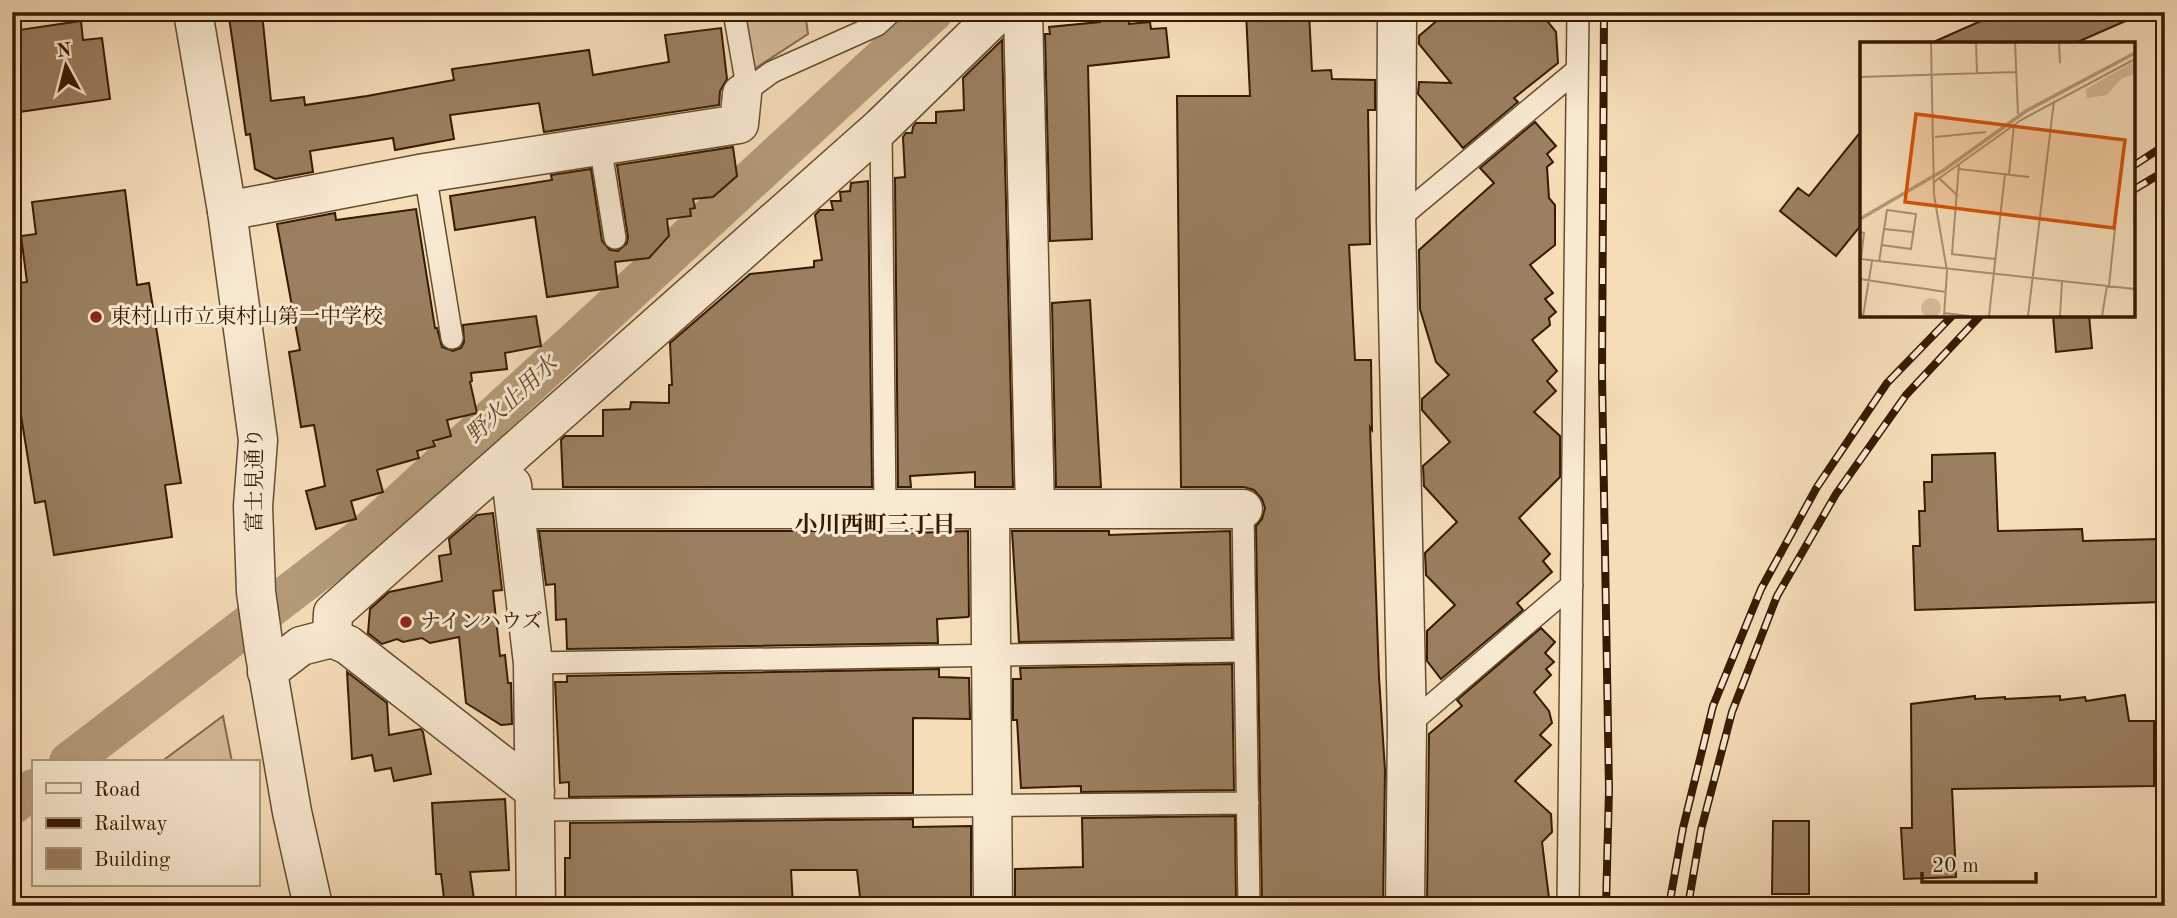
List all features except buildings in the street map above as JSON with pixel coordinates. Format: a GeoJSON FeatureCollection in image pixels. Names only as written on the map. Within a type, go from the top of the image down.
{"type":"FeatureCollection","features":[{"type":"Feature","properties":{"kind":"street","name":"富士見通り"},"geometry":{"type":"LineString","coordinates":[[192,12],[227,211],[258,440],[253,506],[256,592],[292,812],[313,906]]}},
{"type":"Feature","properties":{"kind":"street"},"geometry":{"type":"LineString","coordinates":[[332,638],[333,613],[881,127],[999,12]]}},
{"type":"Feature","properties":{"kind":"street"},"geometry":{"type":"LineString","coordinates":[[1023,12],[1035,509]]}},
{"type":"Feature","properties":{"kind":"street"},"geometry":{"type":"LineString","coordinates":[[1397,12],[1396,221],[1407,726],[1405,906]]}},
{"type":"Feature","properties":{"kind":"street"},"geometry":{"type":"LineString","coordinates":[[227,211],[425,173],[738,124],[742,94]]}},
{"type":"Feature","properties":{"kind":"street"},"geometry":{"type":"LineString","coordinates":[[508,459],[533,663],[536,906]]}},
{"type":"Feature","properties":{"kind":"street"},"geometry":{"type":"LineString","coordinates":[[516,509],[1243,509]]}},
{"type":"Feature","properties":{"kind":"street"},"geometry":{"type":"LineString","coordinates":[[990,509],[993,906]]}},
{"type":"Feature","properties":{"kind":"street"},"geometry":{"type":"LineString","coordinates":[[266,661],[301,646],[332,638],[348,645],[535,800]]}},
{"type":"Feature","properties":{"kind":"lane"},"geometry":{"type":"LineString","coordinates":[[734,12],[745,75],[742,94]]}},
{"type":"Feature","properties":{"kind":"lane"},"geometry":{"type":"LineString","coordinates":[[742,94],[772,72],[877,25],[891,12]]}},
{"type":"Feature","properties":{"kind":"lane"},"geometry":{"type":"LineString","coordinates":[[1568,906],[1578,12]]}},
{"type":"Feature","properties":{"kind":"lane"},"geometry":{"type":"LineString","coordinates":[[1396,221],[1577,70]]}},
{"type":"Feature","properties":{"kind":"lane"},"geometry":{"type":"LineString","coordinates":[[881,127],[885,509]]}},
{"type":"Feature","properties":{"kind":"lane"},"geometry":{"type":"LineString","coordinates":[[600,145],[615,238]]}},
{"type":"Feature","properties":{"kind":"lane"},"geometry":{"type":"LineString","coordinates":[[425,173],[452,338]]}},
{"type":"Feature","properties":{"kind":"lane"},"geometry":{"type":"LineString","coordinates":[[1243,509],[1249,906]]}},
{"type":"Feature","properties":{"kind":"lane"},"geometry":{"type":"LineString","coordinates":[[1407,726],[1572,584]]}},
{"type":"Feature","properties":{"kind":"lane"},"geometry":{"type":"LineString","coordinates":[[533,663],[1245,651]]}},
{"type":"Feature","properties":{"kind":"lane"},"geometry":{"type":"LineString","coordinates":[[535,800],[993,806],[1248,803]]}},
{"type":"Feature","properties":{"kind":"shaded area"},"geometry":{"type":"Polygon","coordinates":[[[734,12],[805,12],[808,34],[745,75],[734,12]]]}},
{"type":"Feature","properties":{"kind":"shaded area"},"geometry":{"type":"Polygon","coordinates":[[[223,716],[232,760],[164,760],[223,716]]]}},
{"type":"Feature","properties":{"kind":"waterway","name":"野火止用水"},"geometry":{"type":"LineString","coordinates":[[72,760],[364,536],[933,12]]}},
{"type":"Feature","properties":{"kind":"waterway","name":"野火止用水"},"geometry":{"type":"LineString","coordinates":[[12,805],[32,790]]}},
{"type":"Feature","properties":{"kind":"railway"},"geometry":{"type":"LineString","coordinates":[[1604,12],[1602,376],[1609,790],[1606,906]]}},
{"type":"Feature","properties":{"kind":"railway"},"geometry":{"type":"LineString","coordinates":[[2135,165],[2165,145]]}},
{"type":"Feature","properties":{"kind":"railway"},"geometry":{"type":"LineString","coordinates":[[2135,189],[2165,171]]}},
{"type":"Feature","properties":{"kind":"railway"},"geometry":{"type":"LineString","coordinates":[[1669,906],[1683,828],[1713,706],[1761,589],[1817,487],[1887,383],[1951,317]]}},
{"type":"Feature","properties":{"kind":"railway"},"geometry":{"type":"LineString","coordinates":[[1688,906],[1701,830],[1732,712],[1777,596],[1836,494],[1906,395],[1979,317]]}},
{"type":"Feature","properties":{"kind":"place","name":"東村山市立東村山第一中学校"},"geometry":{"type":"Point","coordinates":[96,317]}},
{"type":"Feature","properties":{"kind":"place","name":"ナインハウズ"},"geometry":{"type":"Point","coordinates":[406,622]}},
{"type":"Feature","properties":{"kind":"district","name":"小川西町三丁目"},"geometry":{"type":"Point","coordinates":[875,525]}}]}
